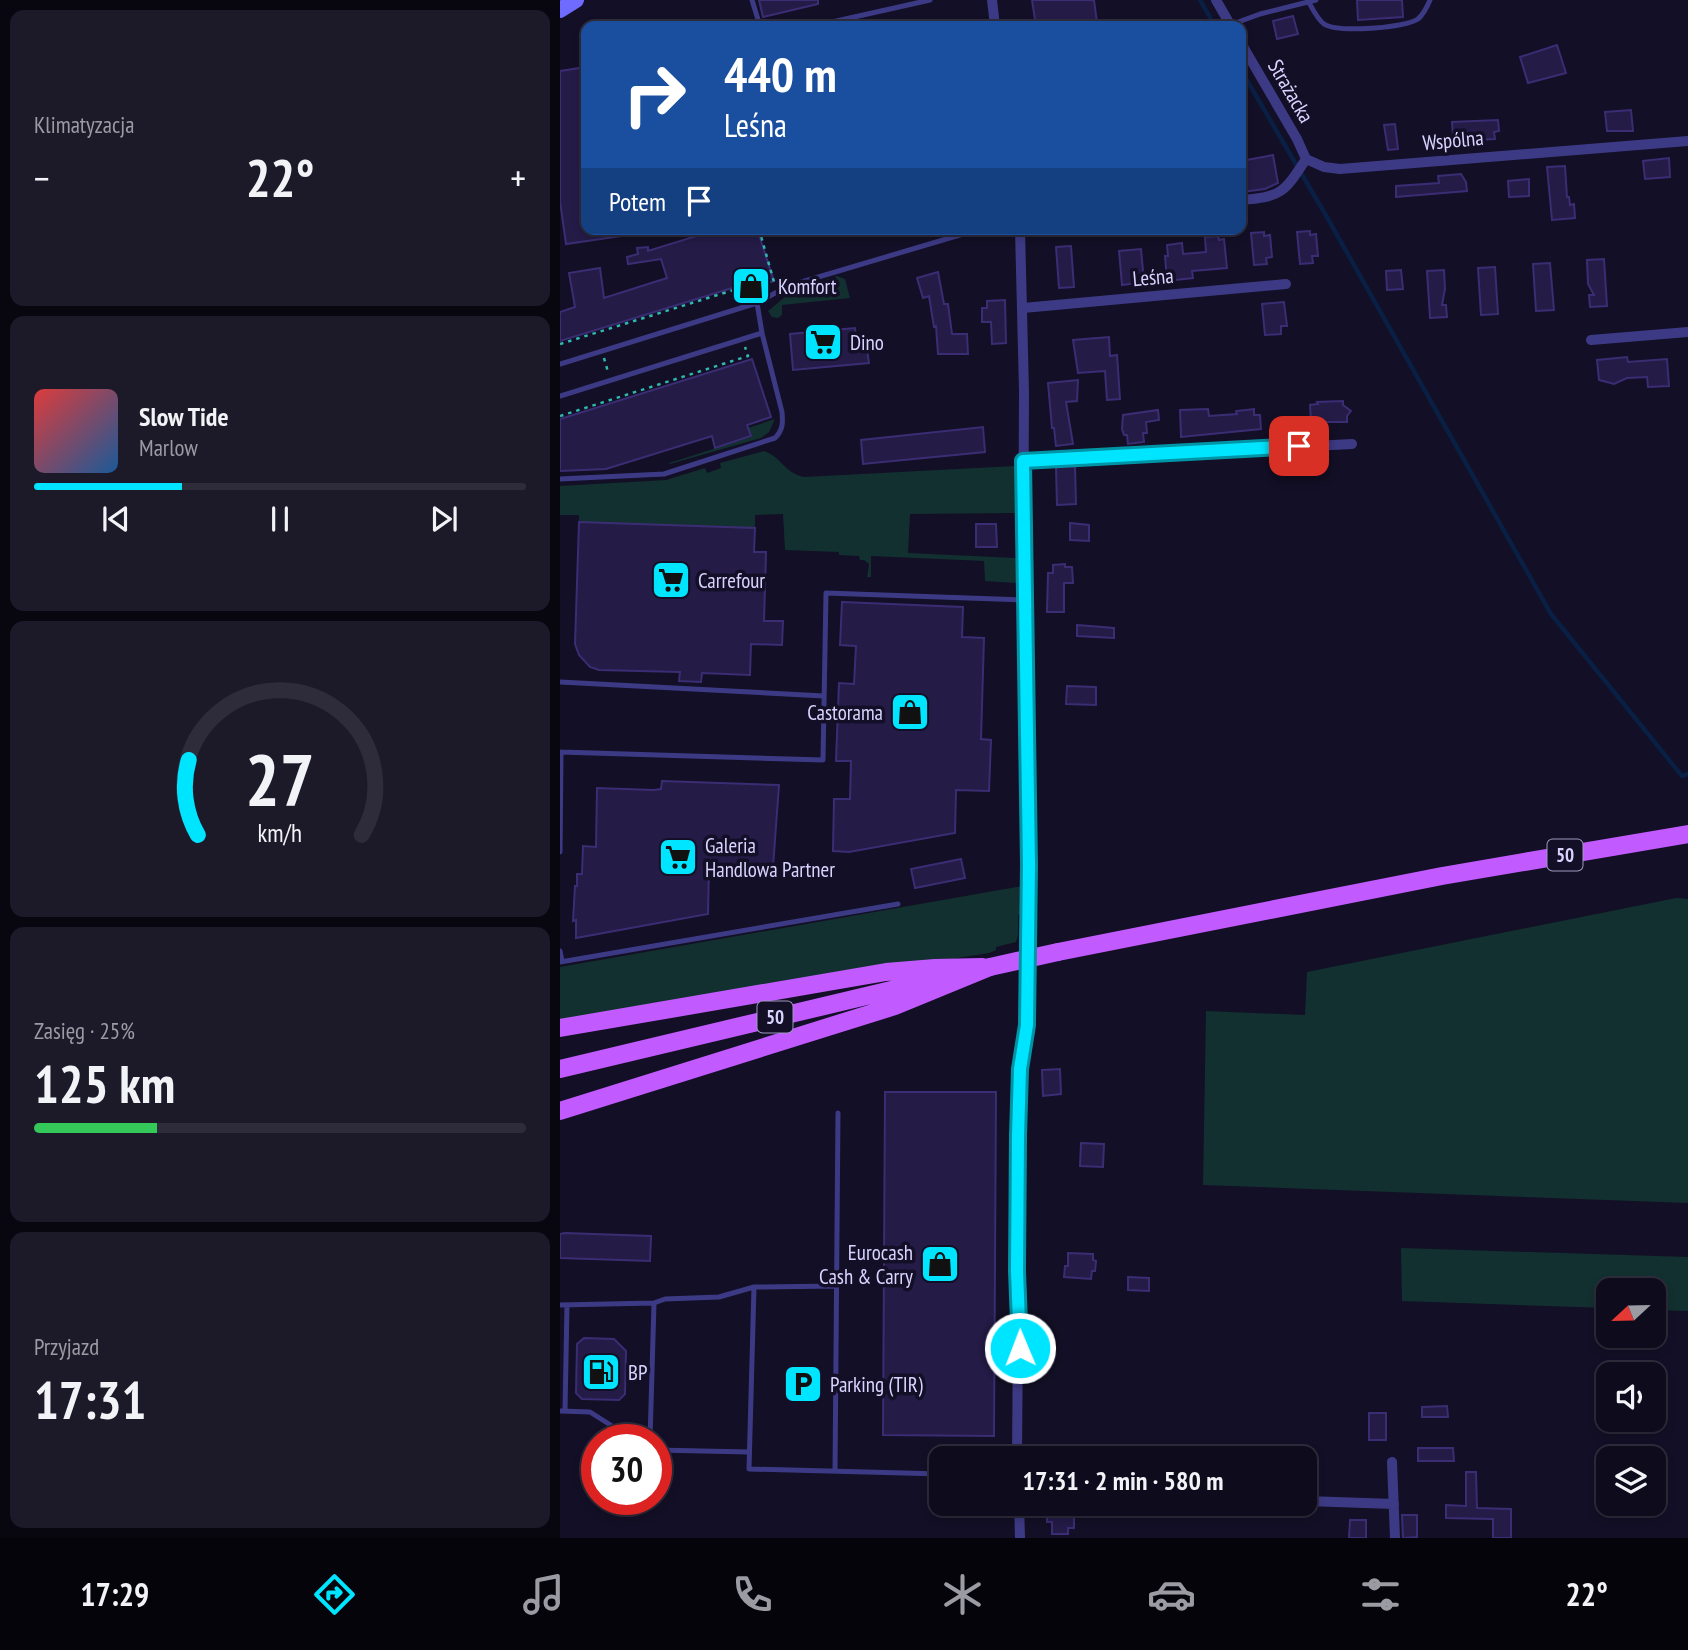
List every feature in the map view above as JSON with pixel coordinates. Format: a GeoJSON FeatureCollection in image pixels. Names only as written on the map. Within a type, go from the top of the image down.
{"type":"FeatureCollection","features":[{"type":"Feature","properties":{"kind":"main road","name":"50"},"geometry":{"type":"LineString","coordinates":[[560,1069],[1058,952],[1442,876],[1688,834]]}},
{"type":"Feature","properties":{"kind":"main road"},"geometry":{"type":"LineString","coordinates":[[560,1028],[886,972],[990,967]]}},
{"type":"Feature","properties":{"kind":"main road"},"geometry":{"type":"LineString","coordinates":[[560,1111],[895,1006],[990,967]]}},
{"type":"Feature","properties":{"kind":"street"},"geometry":{"type":"LineString","coordinates":[[560,4],[577,0]]}},
{"type":"Feature","properties":{"kind":"street"},"geometry":{"type":"LineString","coordinates":[[560,10],[577,0]]}},
{"type":"Feature","properties":{"kind":"street"},"geometry":{"type":"LineString","coordinates":[[992,0],[994,21]]}},
{"type":"Feature","properties":{"kind":"street"},"geometry":{"type":"LineString","coordinates":[[1216,0],[1227,21]]}},
{"type":"Feature","properties":{"kind":"street","name":"Strażacka"},"geometry":{"type":"LineString","coordinates":[[1246,52],[1297,139],[1305,161]]}},
{"type":"Feature","properties":{"kind":"street","name":"Wspólna"},"geometry":{"type":"LineString","coordinates":[[1305,161],[1340,169],[1688,141]]}},
{"type":"Feature","properties":{"kind":"street"},"geometry":{"type":"LineString","coordinates":[[1246,200],[1269,198],[1283,191],[1305,161]]}},
{"type":"Feature","properties":{"kind":"street"},"geometry":{"type":"LineString","coordinates":[[1017,1446],[1020,1082],[1027,1025],[1028,929],[1020,235]]}},
{"type":"Feature","properties":{"kind":"street","name":"Leśna"},"geometry":{"type":"LineString","coordinates":[[1023,308],[1286,284]]}},
{"type":"Feature","properties":{"kind":"street"},"geometry":{"type":"LineString","coordinates":[[1591,340],[1688,332]]}},
{"type":"Feature","properties":{"kind":"street"},"geometry":{"type":"LineString","coordinates":[[1023,461],[1352,443]]}},
{"type":"Feature","properties":{"kind":"street"},"geometry":{"type":"LineString","coordinates":[[1392,1462],[1395,1538]]}},
{"type":"Feature","properties":{"kind":"street"},"geometry":{"type":"LineString","coordinates":[[1317,1501],[1394,1504]]}},
{"type":"Feature","properties":{"kind":"street"},"geometry":{"type":"LineString","coordinates":[[1019,1516],[1020,1538]]}},
{"type":"Feature","properties":{"kind":"lane"},"geometry":{"type":"LineString","coordinates":[[752,0],[758,21]]}},
{"type":"Feature","properties":{"kind":"lane"},"geometry":{"type":"LineString","coordinates":[[836,21],[930,0]]}},
{"type":"Feature","properties":{"kind":"lane"},"geometry":{"type":"LineString","coordinates":[[1242,21],[1316,0]]}},
{"type":"Feature","properties":{"kind":"lane"},"geometry":{"type":"LineString","coordinates":[[1308,1],[1323,23],[1339,29],[1403,24],[1416,20],[1424,13],[1430,0]]}},
{"type":"Feature","properties":{"kind":"lane"},"geometry":{"type":"LineString","coordinates":[[560,364],[757,303],[788,286],[961,235]]}},
{"type":"Feature","properties":{"kind":"lane"},"geometry":{"type":"LineString","coordinates":[[560,479],[664,474],[775,438],[783,425],[782,412],[757,303]]}},
{"type":"Feature","properties":{"kind":"lane"},"geometry":{"type":"LineString","coordinates":[[560,397],[762,333]]}},
{"type":"Feature","properties":{"kind":"lane"},"geometry":{"type":"LineString","coordinates":[[560,852],[561,752],[823,760],[826,593],[1023,600]]}},
{"type":"Feature","properties":{"kind":"lane"},"geometry":{"type":"LineString","coordinates":[[560,682],[824,696]]}},
{"type":"Feature","properties":{"kind":"lane"},"geometry":{"type":"LineString","coordinates":[[560,951],[561,961],[898,904]]}},
{"type":"Feature","properties":{"kind":"lane"},"geometry":{"type":"LineString","coordinates":[[835,1471],[838,1113]]}},
{"type":"Feature","properties":{"kind":"lane"},"geometry":{"type":"LineString","coordinates":[[560,1305],[654,1303],[665,1299],[719,1297],[754,1287],[837,1286]]}},
{"type":"Feature","properties":{"kind":"lane"},"geometry":{"type":"LineString","coordinates":[[754,1287],[749,1469],[929,1474]]}},
{"type":"Feature","properties":{"kind":"lane"},"geometry":{"type":"LineString","coordinates":[[650,1424],[654,1303]]}},
{"type":"Feature","properties":{"kind":"lane"},"geometry":{"type":"LineString","coordinates":[[567,1305],[562,1411],[590,1412],[609,1424]]}},
{"type":"Feature","properties":{"kind":"lane"},"geometry":{"type":"LineString","coordinates":[[672,1450],[749,1452]]}},
{"type":"Feature","properties":{"kind":"path"},"geometry":{"type":"LineString","coordinates":[[761,235],[774,281],[771,286]]}},
{"type":"Feature","properties":{"kind":"path"},"geometry":{"type":"LineString","coordinates":[[560,344],[740,288],[742,295],[761,289]]}},
{"type":"Feature","properties":{"kind":"path"},"geometry":{"type":"LineString","coordinates":[[726,292],[733,310]]}},
{"type":"Feature","properties":{"kind":"path"},"geometry":{"type":"LineString","coordinates":[[596,333],[617,398]]}},
{"type":"Feature","properties":{"kind":"path"},"geometry":{"type":"LineString","coordinates":[[560,416],[748,356],[742,340]]}},
{"type":"Feature","properties":{"kind":"green space"},"geometry":{"type":"Polygon","coordinates":[[[837,276],[845,279],[850,298],[782,305],[782,315],[778,318],[772,317],[768,311],[792,291],[837,276]]]}},
{"type":"Feature","properties":{"kind":"green space"},"geometry":{"type":"Polygon","coordinates":[[[775,419],[769,432],[761,438],[669,463],[751,437],[748,428],[775,419]]]}},
{"type":"Feature","properties":{"kind":"green space"},"geometry":{"type":"Polygon","coordinates":[[[764,451],[791,472],[804,477],[1015,466],[1016,513],[910,514],[908,553],[1016,558],[1016,583],[985,581],[984,561],[871,556],[871,577],[867,577],[869,564],[860,560],[859,556],[839,555],[839,552],[785,550],[783,514],[755,515],[755,528],[579,522],[579,515],[560,515],[560,486],[666,480],[705,468],[707,473],[721,468],[720,463],[764,451]]]}},
{"type":"Feature","properties":{"kind":"green space"},"geometry":{"type":"Polygon","coordinates":[[[1023,886],[1022,914],[1018,915],[1016,942],[996,947],[996,950],[989,953],[560,1019],[560,967],[1023,886]]]}},
{"type":"Feature","properties":{"kind":"green space"},"geometry":{"type":"Polygon","coordinates":[[[1676,898],[1688,899],[1688,1203],[1203,1185],[1206,1011],[1305,1015],[1307,972],[1676,898]]]}},
{"type":"Feature","properties":{"kind":"green space"},"geometry":{"type":"Polygon","coordinates":[[[1401,1248],[1688,1257],[1688,1311],[1666,1310],[1666,1278],[1596,1278],[1596,1308],[1402,1301],[1401,1248]]]}},
{"type":"Feature","properties":{"kind":"building"},"geometry":{"type":"Polygon","coordinates":[[[759,0],[818,0],[818,4],[763,17],[759,0]]]}},
{"type":"Feature","properties":{"kind":"building"},"geometry":{"type":"Polygon","coordinates":[[[1032,0],[1094,0],[1097,21],[1035,21],[1032,0]]]}},
{"type":"Feature","properties":{"kind":"building"},"geometry":{"type":"Polygon","coordinates":[[[1357,0],[1402,0],[1403,17],[1358,20],[1357,0]]]}},
{"type":"Feature","properties":{"kind":"building"},"geometry":{"type":"Polygon","coordinates":[[[1293,16],[1298,34],[1277,39],[1273,21],[1293,16]]]}},
{"type":"Feature","properties":{"kind":"building"},"geometry":{"type":"Polygon","coordinates":[[[1557,45],[1566,73],[1528,83],[1520,57],[1557,45]]]}},
{"type":"Feature","properties":{"kind":"building"},"geometry":{"type":"Polygon","coordinates":[[[581,68],[581,235],[622,236],[566,244],[560,201],[560,71],[581,68]]]}},
{"type":"Feature","properties":{"kind":"building"},"geometry":{"type":"Polygon","coordinates":[[[1631,110],[1633,131],[1607,131],[1605,112],[1631,110]]]}},
{"type":"Feature","properties":{"kind":"building"},"geometry":{"type":"Polygon","coordinates":[[[1498,120],[1499,131],[1494,132],[1495,139],[1475,140],[1475,134],[1453,136],[1452,122],[1498,120]]]}},
{"type":"Feature","properties":{"kind":"building"},"geometry":{"type":"Polygon","coordinates":[[[1395,124],[1398,149],[1388,150],[1384,125],[1395,124]]]}},
{"type":"Feature","properties":{"kind":"building"},"geometry":{"type":"Polygon","coordinates":[[[1273,155],[1278,183],[1265,189],[1246,191],[1246,160],[1273,155]]]}},
{"type":"Feature","properties":{"kind":"building"},"geometry":{"type":"Polygon","coordinates":[[[1669,158],[1670,177],[1645,179],[1643,161],[1669,158]]]}},
{"type":"Feature","properties":{"kind":"building"},"geometry":{"type":"Polygon","coordinates":[[[1565,166],[1567,197],[1570,205],[1574,204],[1575,218],[1552,220],[1547,167],[1565,166]]]}},
{"type":"Feature","properties":{"kind":"building"},"geometry":{"type":"Polygon","coordinates":[[[1461,174],[1467,191],[1396,197],[1396,186],[1439,183],[1438,176],[1461,174]]]}},
{"type":"Feature","properties":{"kind":"building"},"geometry":{"type":"Polygon","coordinates":[[[1529,179],[1529,196],[1509,197],[1508,181],[1529,179]]]}},
{"type":"Feature","properties":{"kind":"building"},"geometry":{"type":"Polygon","coordinates":[[[1310,231],[1310,235],[1316,234],[1318,256],[1312,256],[1313,263],[1300,264],[1297,232],[1310,231]]]}},
{"type":"Feature","properties":{"kind":"building"},"geometry":{"type":"Polygon","coordinates":[[[1264,232],[1264,236],[1270,235],[1272,257],[1266,258],[1267,264],[1254,265],[1251,233],[1264,232]]]}},
{"type":"Feature","properties":{"kind":"building"},"geometry":{"type":"Polygon","coordinates":[[[700,235],[759,235],[774,281],[744,290],[742,285],[560,341],[560,312],[575,307],[569,273],[600,268],[604,298],[667,278],[661,259],[628,264],[627,257],[638,254],[637,248],[648,247],[648,251],[700,235]]]}},
{"type":"Feature","properties":{"kind":"building"},"geometry":{"type":"Polygon","coordinates":[[[1218,236],[1219,240],[1224,239],[1227,268],[1192,271],[1193,278],[1167,281],[1167,245],[1182,243],[1183,254],[1206,252],[1205,237],[1218,236]]]}},
{"type":"Feature","properties":{"kind":"building"},"geometry":{"type":"Polygon","coordinates":[[[1071,246],[1074,287],[1059,288],[1056,247],[1071,246]]]}},
{"type":"Feature","properties":{"kind":"building"},"geometry":{"type":"Polygon","coordinates":[[[1141,249],[1144,282],[1122,285],[1119,251],[1141,249]]]}},
{"type":"Feature","properties":{"kind":"building"},"geometry":{"type":"Polygon","coordinates":[[[1604,259],[1607,306],[1590,307],[1589,295],[1594,295],[1588,284],[1587,260],[1604,259]]]}},
{"type":"Feature","properties":{"kind":"building"},"geometry":{"type":"Polygon","coordinates":[[[1550,263],[1554,310],[1536,311],[1533,264],[1550,263]]]}},
{"type":"Feature","properties":{"kind":"building"},"geometry":{"type":"Polygon","coordinates":[[[1495,267],[1498,314],[1481,315],[1478,268],[1495,267]]]}},
{"type":"Feature","properties":{"kind":"building"},"geometry":{"type":"Polygon","coordinates":[[[1401,270],[1403,289],[1387,290],[1386,271],[1401,270]]]}},
{"type":"Feature","properties":{"kind":"building"},"geometry":{"type":"Polygon","coordinates":[[[1444,270],[1442,305],[1446,305],[1447,317],[1430,318],[1427,271],[1444,270]]]}},
{"type":"Feature","properties":{"kind":"building"},"geometry":{"type":"Polygon","coordinates":[[[938,272],[944,304],[948,304],[952,334],[967,334],[968,354],[938,354],[936,326],[934,327],[929,296],[923,298],[917,278],[938,272]]]}},
{"type":"Feature","properties":{"kind":"building"},"geometry":{"type":"Polygon","coordinates":[[[1005,300],[1006,343],[992,344],[991,322],[982,322],[982,308],[987,308],[987,301],[1005,300]]]}},
{"type":"Feature","properties":{"kind":"building"},"geometry":{"type":"Polygon","coordinates":[[[1284,302],[1287,326],[1281,326],[1281,334],[1265,335],[1262,304],[1284,302]]]}},
{"type":"Feature","properties":{"kind":"building","name":"Dino"},"geometry":{"type":"Polygon","coordinates":[[[855,328],[857,350],[867,349],[869,363],[793,370],[790,334],[855,328]]]}},
{"type":"Feature","properties":{"kind":"building"},"geometry":{"type":"Polygon","coordinates":[[[1109,337],[1110,356],[1117,355],[1120,399],[1107,400],[1105,371],[1078,373],[1073,340],[1109,337]]]}},
{"type":"Feature","properties":{"kind":"building"},"geometry":{"type":"Polygon","coordinates":[[[1627,357],[1628,362],[1667,359],[1669,386],[1648,387],[1647,377],[1627,378],[1614,384],[1599,380],[1597,360],[1627,357]]]}},
{"type":"Feature","properties":{"kind":"building"},"geometry":{"type":"Polygon","coordinates":[[[752,359],[771,417],[747,425],[751,436],[715,448],[712,436],[606,469],[560,471],[560,419],[752,359]]]}},
{"type":"Feature","properties":{"kind":"building"},"geometry":{"type":"Polygon","coordinates":[[[1078,380],[1077,401],[1066,402],[1073,444],[1056,446],[1048,383],[1078,380]]]}},
{"type":"Feature","properties":{"kind":"building"},"geometry":{"type":"Polygon","coordinates":[[[1343,401],[1343,405],[1351,411],[1347,422],[1311,422],[1310,405],[1318,404],[1317,402],[1343,401]]]}},
{"type":"Feature","properties":{"kind":"building"},"geometry":{"type":"Polygon","coordinates":[[[1208,409],[1209,416],[1237,414],[1236,411],[1254,409],[1254,415],[1260,415],[1261,429],[1181,437],[1180,410],[1208,409]]]}},
{"type":"Feature","properties":{"kind":"building"},"geometry":{"type":"Polygon","coordinates":[[[1158,410],[1159,420],[1146,422],[1144,442],[1128,444],[1127,435],[1124,435],[1122,429],[1123,415],[1158,410]]]}},
{"type":"Feature","properties":{"kind":"building"},"geometry":{"type":"Polygon","coordinates":[[[983,427],[985,452],[863,464],[861,440],[983,427]]]}},
{"type":"Feature","properties":{"kind":"building"},"geometry":{"type":"Polygon","coordinates":[[[1075,466],[1076,504],[1057,505],[1056,467],[1075,466]]]}},
{"type":"Feature","properties":{"kind":"building","name":"Carrefour"},"geometry":{"type":"Polygon","coordinates":[[[579,522],[755,528],[754,552],[766,552],[764,621],[783,621],[782,645],[751,644],[750,675],[702,673],[701,682],[679,681],[680,672],[599,670],[590,667],[579,655],[575,644],[579,522]]]}},
{"type":"Feature","properties":{"kind":"building"},"geometry":{"type":"Polygon","coordinates":[[[1070,523],[1089,525],[1089,541],[1070,540],[1070,523]]]}},
{"type":"Feature","properties":{"kind":"building"},"geometry":{"type":"Polygon","coordinates":[[[976,524],[996,524],[997,547],[976,547],[976,524]]]}},
{"type":"Feature","properties":{"kind":"building"},"geometry":{"type":"Polygon","coordinates":[[[1065,564],[1065,567],[1072,567],[1073,583],[1064,583],[1064,612],[1047,612],[1048,573],[1053,573],[1053,565],[1065,564]]]}},
{"type":"Feature","properties":{"kind":"building","name":"Castorama"},"geometry":{"type":"Polygon","coordinates":[[[842,602],[963,607],[962,637],[984,638],[981,739],[991,740],[989,791],[956,790],[955,833],[849,852],[833,851],[834,799],[850,799],[851,761],[836,761],[839,683],[854,684],[856,646],[840,645],[842,602]]]}},
{"type":"Feature","properties":{"kind":"building"},"geometry":{"type":"Polygon","coordinates":[[[1077,625],[1114,628],[1114,638],[1077,636],[1077,625]]]}},
{"type":"Feature","properties":{"kind":"building"},"geometry":{"type":"Polygon","coordinates":[[[1067,686],[1096,687],[1096,705],[1066,704],[1067,686]]]}},
{"type":"Feature","properties":{"kind":"building","name":"Galeria Handlowa Partner"},"geometry":{"type":"Polygon","coordinates":[[[662,781],[779,785],[773,867],[709,867],[708,914],[576,938],[576,920],[573,921],[575,886],[577,874],[582,874],[583,846],[596,847],[597,788],[654,790],[661,789],[662,781]]]}},
{"type":"Feature","properties":{"kind":"building"},"geometry":{"type":"Polygon","coordinates":[[[961,859],[965,878],[915,888],[911,869],[961,859]]]}},
{"type":"Feature","properties":{"kind":"building"},"geometry":{"type":"Polygon","coordinates":[[[1060,1069],[1061,1094],[1043,1096],[1042,1070],[1060,1069]]]}},
{"type":"Feature","properties":{"kind":"building","name":"Eurocash Cash & Carry"},"geometry":{"type":"Polygon","coordinates":[[[885,1092],[996,1092],[994,1436],[883,1435],[885,1092]]]}},
{"type":"Feature","properties":{"kind":"building"},"geometry":{"type":"Polygon","coordinates":[[[1081,1143],[1104,1144],[1103,1167],[1080,1166],[1081,1143]]]}},
{"type":"Feature","properties":{"kind":"building"},"geometry":{"type":"Polygon","coordinates":[[[560,1234],[651,1236],[650,1261],[560,1258],[560,1234]]]}},
{"type":"Feature","properties":{"kind":"building"},"geometry":{"type":"Polygon","coordinates":[[[1068,1253],[1093,1254],[1093,1260],[1096,1261],[1091,1279],[1064,1277],[1065,1266],[1068,1266],[1068,1253]]]}},
{"type":"Feature","properties":{"kind":"building"},"geometry":{"type":"Polygon","coordinates":[[[1128,1277],[1149,1278],[1149,1291],[1128,1290],[1128,1277]]]}},
{"type":"Feature","properties":{"kind":"building","name":"BP"},"geometry":{"type":"Polygon","coordinates":[[[584,1338],[614,1339],[626,1351],[625,1394],[619,1400],[582,1399],[576,1393],[577,1344],[584,1338]]]}},
{"type":"Feature","properties":{"kind":"building"},"geometry":{"type":"Polygon","coordinates":[[[1447,1406],[1448,1417],[1422,1417],[1422,1407],[1447,1406]]]}},
{"type":"Feature","properties":{"kind":"building"},"geometry":{"type":"Polygon","coordinates":[[[1369,1413],[1386,1413],[1386,1440],[1369,1440],[1369,1413]]]}},
{"type":"Feature","properties":{"kind":"building"},"geometry":{"type":"Polygon","coordinates":[[[1418,1448],[1453,1448],[1454,1461],[1418,1461],[1418,1448]]]}},
{"type":"Feature","properties":{"kind":"building"},"geometry":{"type":"Polygon","coordinates":[[[1466,1472],[1476,1472],[1477,1508],[1511,1509],[1511,1538],[1493,1538],[1493,1519],[1446,1518],[1446,1505],[1466,1506],[1466,1472]]]}},
{"type":"Feature","properties":{"kind":"building"},"geometry":{"type":"Polygon","coordinates":[[[1402,1515],[1417,1515],[1417,1537],[1403,1538],[1402,1515]]]}},
{"type":"Feature","properties":{"kind":"building"},"geometry":{"type":"Polygon","coordinates":[[[1047,1516],[1073,1516],[1074,1528],[1068,1528],[1068,1534],[1052,1534],[1052,1522],[1047,1522],[1047,1516]]]}},
{"type":"Feature","properties":{"kind":"building"},"geometry":{"type":"Polygon","coordinates":[[[1350,1520],[1366,1520],[1366,1538],[1349,1538],[1350,1520]]]}},
{"type":"Feature","properties":{"kind":"waterway"},"geometry":{"type":"LineString","coordinates":[[1200,0],[1212,21]]}},
{"type":"Feature","properties":{"kind":"waterway"},"geometry":{"type":"LineString","coordinates":[[1246,79],[1551,614],[1682,776],[1688,774]]}},
{"type":"Feature","properties":{"kind":"place","name":"Komfort"},"geometry":{"type":"Point","coordinates":[751,286]}},
{"type":"Feature","properties":{"kind":"place","name":"Dino"},"geometry":{"type":"Point","coordinates":[823,342]}},
{"type":"Feature","properties":{"kind":"place","name":"Carrefour"},"geometry":{"type":"Point","coordinates":[671,580]}},
{"type":"Feature","properties":{"kind":"place","name":"Castorama"},"geometry":{"type":"Point","coordinates":[910,712]}},
{"type":"Feature","properties":{"kind":"place","name":"Galeria Handlowa Partner"},"geometry":{"type":"Point","coordinates":[678,857]}},
{"type":"Feature","properties":{"kind":"place","name":"Eurocash Cash & Carry"},"geometry":{"type":"Point","coordinates":[940,1264]}},
{"type":"Feature","properties":{"kind":"place","name":"BP"},"geometry":{"type":"Point","coordinates":[601,1372]}},
{"type":"Feature","properties":{"kind":"place","name":"Parking (TIR)"},"geometry":{"type":"Point","coordinates":[803,1384]}},
{"type":"Feature","properties":{"kind":"route"},"geometry":{"type":"LineString","coordinates":[[1020,1348],[1017,1271],[1018,1136],[1020,1069],[1027,1025],[1029,865],[1023,461],[1299,446]]}}]}
